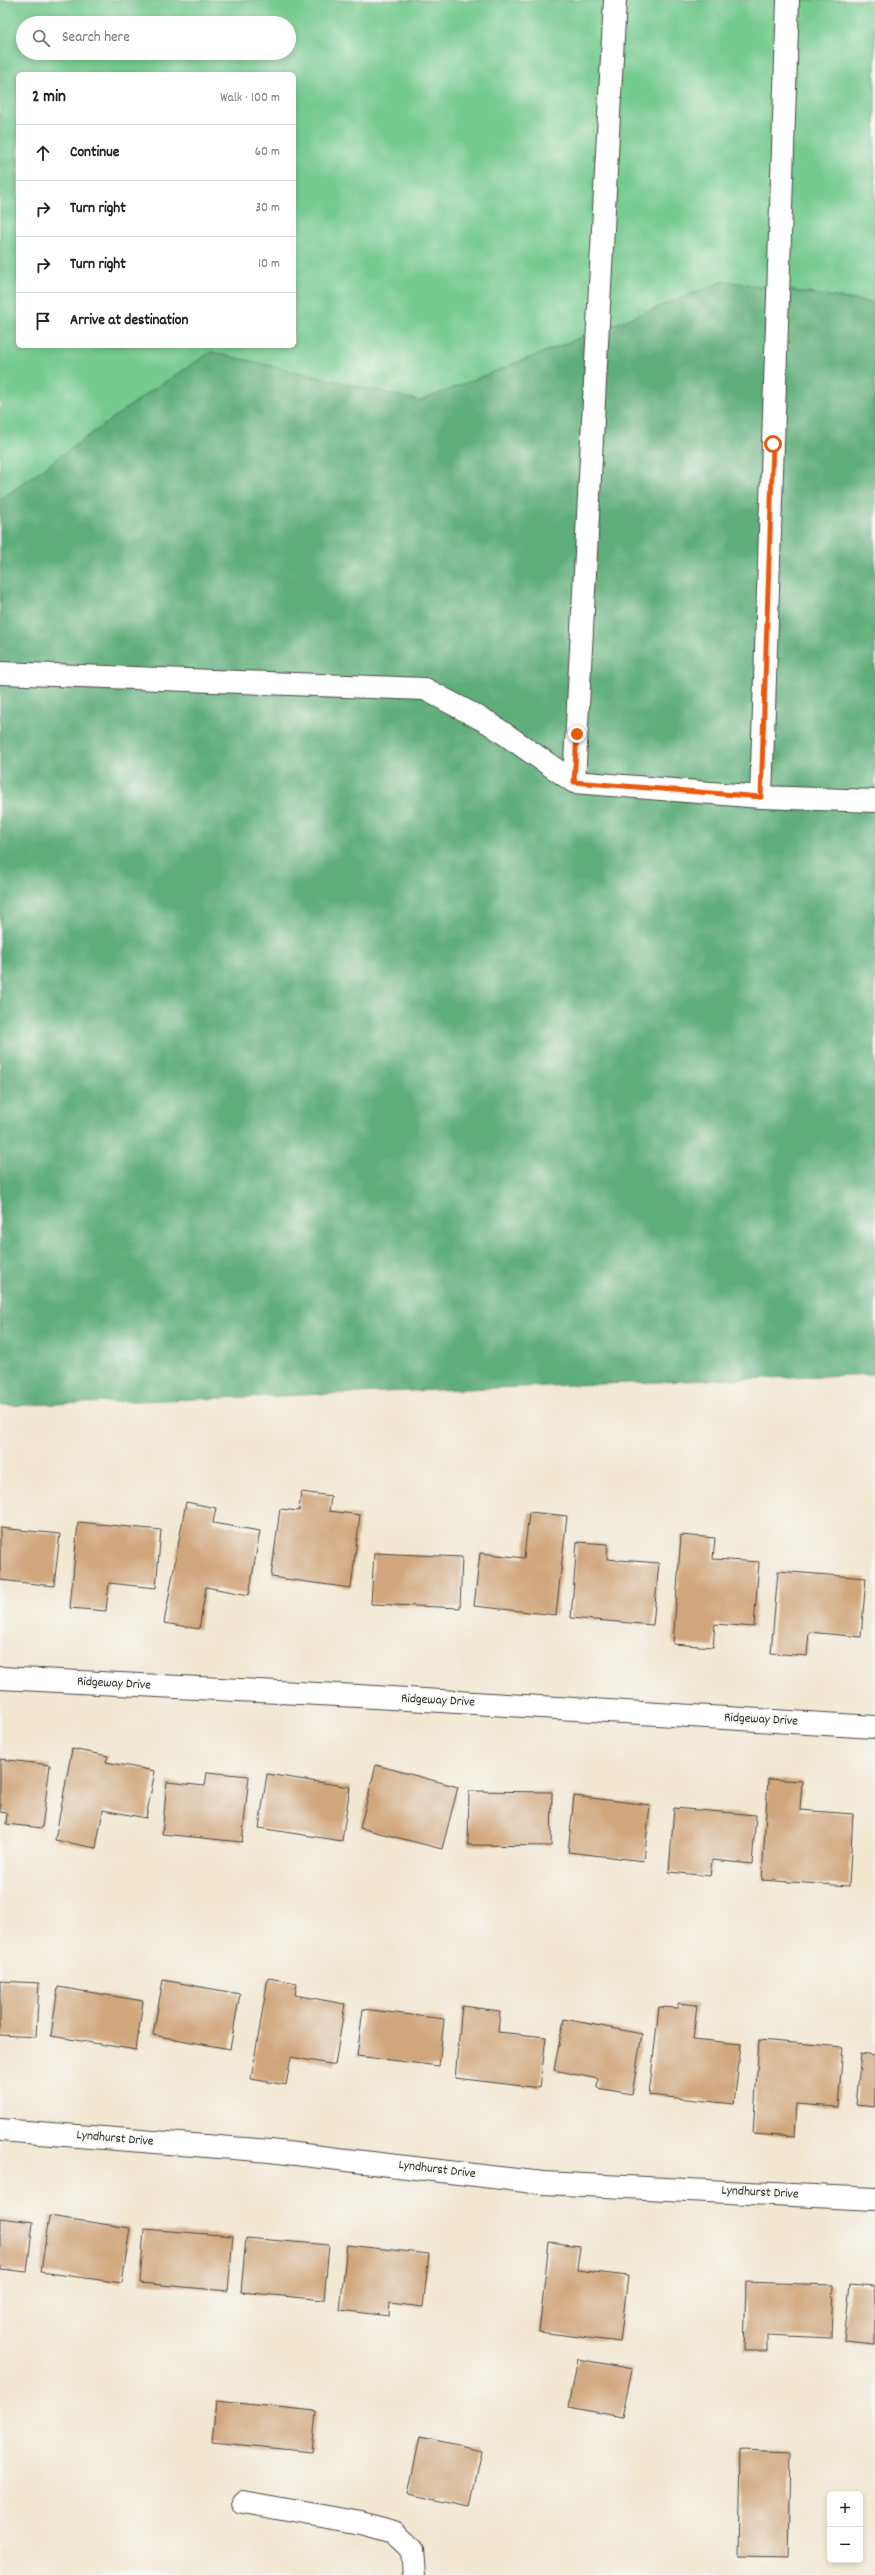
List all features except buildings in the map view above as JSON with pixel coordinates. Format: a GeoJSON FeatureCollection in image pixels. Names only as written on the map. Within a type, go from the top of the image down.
{"type":"FeatureCollection","features":[{"type":"Feature","properties":{"kind":"street"},"geometry":{"type":"LineString","coordinates":[[574,782],[615,0]]}},
{"type":"Feature","properties":{"kind":"street"},"geometry":{"type":"LineString","coordinates":[[761,797],[788,0]]}},
{"type":"Feature","properties":{"kind":"street"},"geometry":{"type":"LineString","coordinates":[[0,672],[425,689],[489,723],[574,782],[761,797],[875,801]]}},
{"type":"Feature","properties":{"kind":"street","name":"Ridgeway Drive"},"geometry":{"type":"LineString","coordinates":[[0,1678],[358,1696],[875,1727]]}},
{"type":"Feature","properties":{"kind":"street","name":"Lyndhurst Drive"},"geometry":{"type":"LineString","coordinates":[[0,2130],[270,2151],[543,2183],[875,2199]]}},
{"type":"Feature","properties":{"kind":"street"},"geometry":{"type":"LineString","coordinates":[[244,2502],[361,2523],[394,2532],[412,2549],[414,2575]]}},
{"type":"Feature","properties":{"kind":"green space"},"geometry":{"type":"Polygon","coordinates":[[[0,0],[875,0],[875,303],[725,281],[420,401],[211,352],[145,395],[0,500],[0,0]]]}},
{"type":"Feature","properties":{"kind":"green space"},"geometry":{"type":"Polygon","coordinates":[[[725,281],[875,303],[875,1374],[0,1406],[0,500],[145,395],[211,352],[420,401],[725,281]]]}},
{"type":"Feature","properties":{"kind":"route"},"geometry":{"type":"LineString","coordinates":[[577,734],[574,782],[761,797],[773,444]]}}]}
